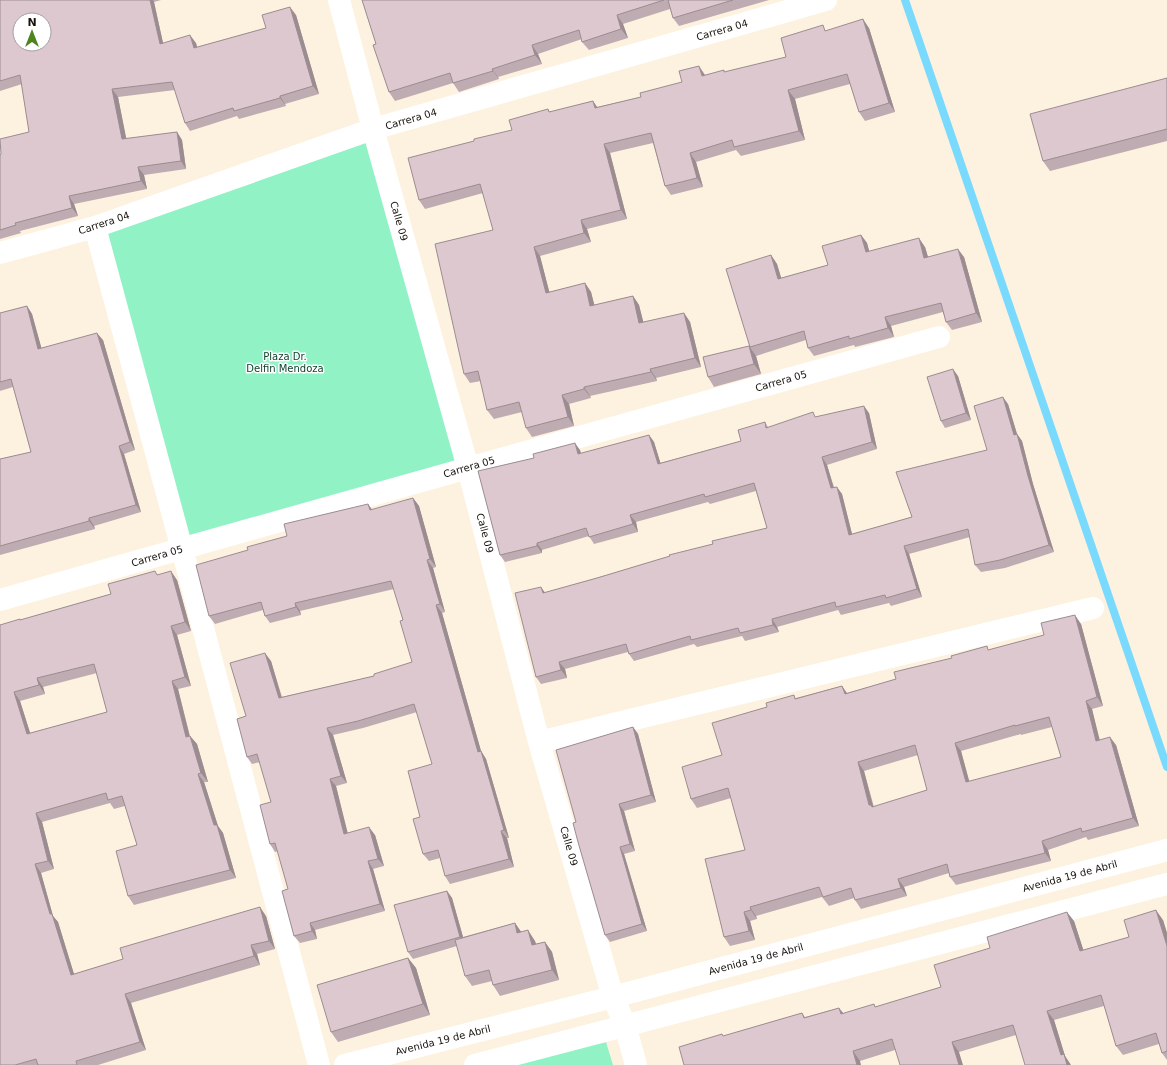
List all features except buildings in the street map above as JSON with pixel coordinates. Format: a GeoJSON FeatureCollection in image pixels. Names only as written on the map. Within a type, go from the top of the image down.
{"type":"FeatureCollection","features":[{"type":"Feature","properties":{"kind":"street","name":"Calle 09"},"geometry":{"type":"LineString","coordinates":[[339,0],[373,129],[468,468],[539,742],[613,997],[625,1025],[636,1065]]}},
{"type":"Feature","properties":{"kind":"street","name":"Carrera 04"},"geometry":{"type":"LineString","coordinates":[[0,253],[95,227],[373,129],[826,0]]}},
{"type":"Feature","properties":{"kind":"street"},"geometry":{"type":"LineString","coordinates":[[95,227],[319,1065]]}},
{"type":"Feature","properties":{"kind":"street","name":"Carrera 05"},"geometry":{"type":"LineString","coordinates":[[0,600],[939,337]]}},
{"type":"Feature","properties":{"kind":"street"},"geometry":{"type":"LineString","coordinates":[[539,742],[1093,608]]}},
{"type":"Feature","properties":{"kind":"street","name":"Avenida 19 de Abril"},"geometry":{"type":"LineString","coordinates":[[345,1065],[1166,854]]}},
{"type":"Feature","properties":{"kind":"street"},"geometry":{"type":"LineString","coordinates":[[475,1065],[1167,884]]}},
{"type":"Feature","properties":{"kind":"green space","name":"Plaza Dr. Delfin Mendoza"},"geometry":{"type":"Polygon","coordinates":[[[373,129],[468,468],[182,549],[95,227],[373,129]]]}},
{"type":"Feature","properties":{"kind":"green space"},"geometry":{"type":"Polygon","coordinates":[[[606,1042],[613,1065],[489,1065],[606,1042]]]}},
{"type":"Feature","properties":{"kind":"waterway"},"geometry":{"type":"LineString","coordinates":[[905,0],[1167,767]]}}]}
